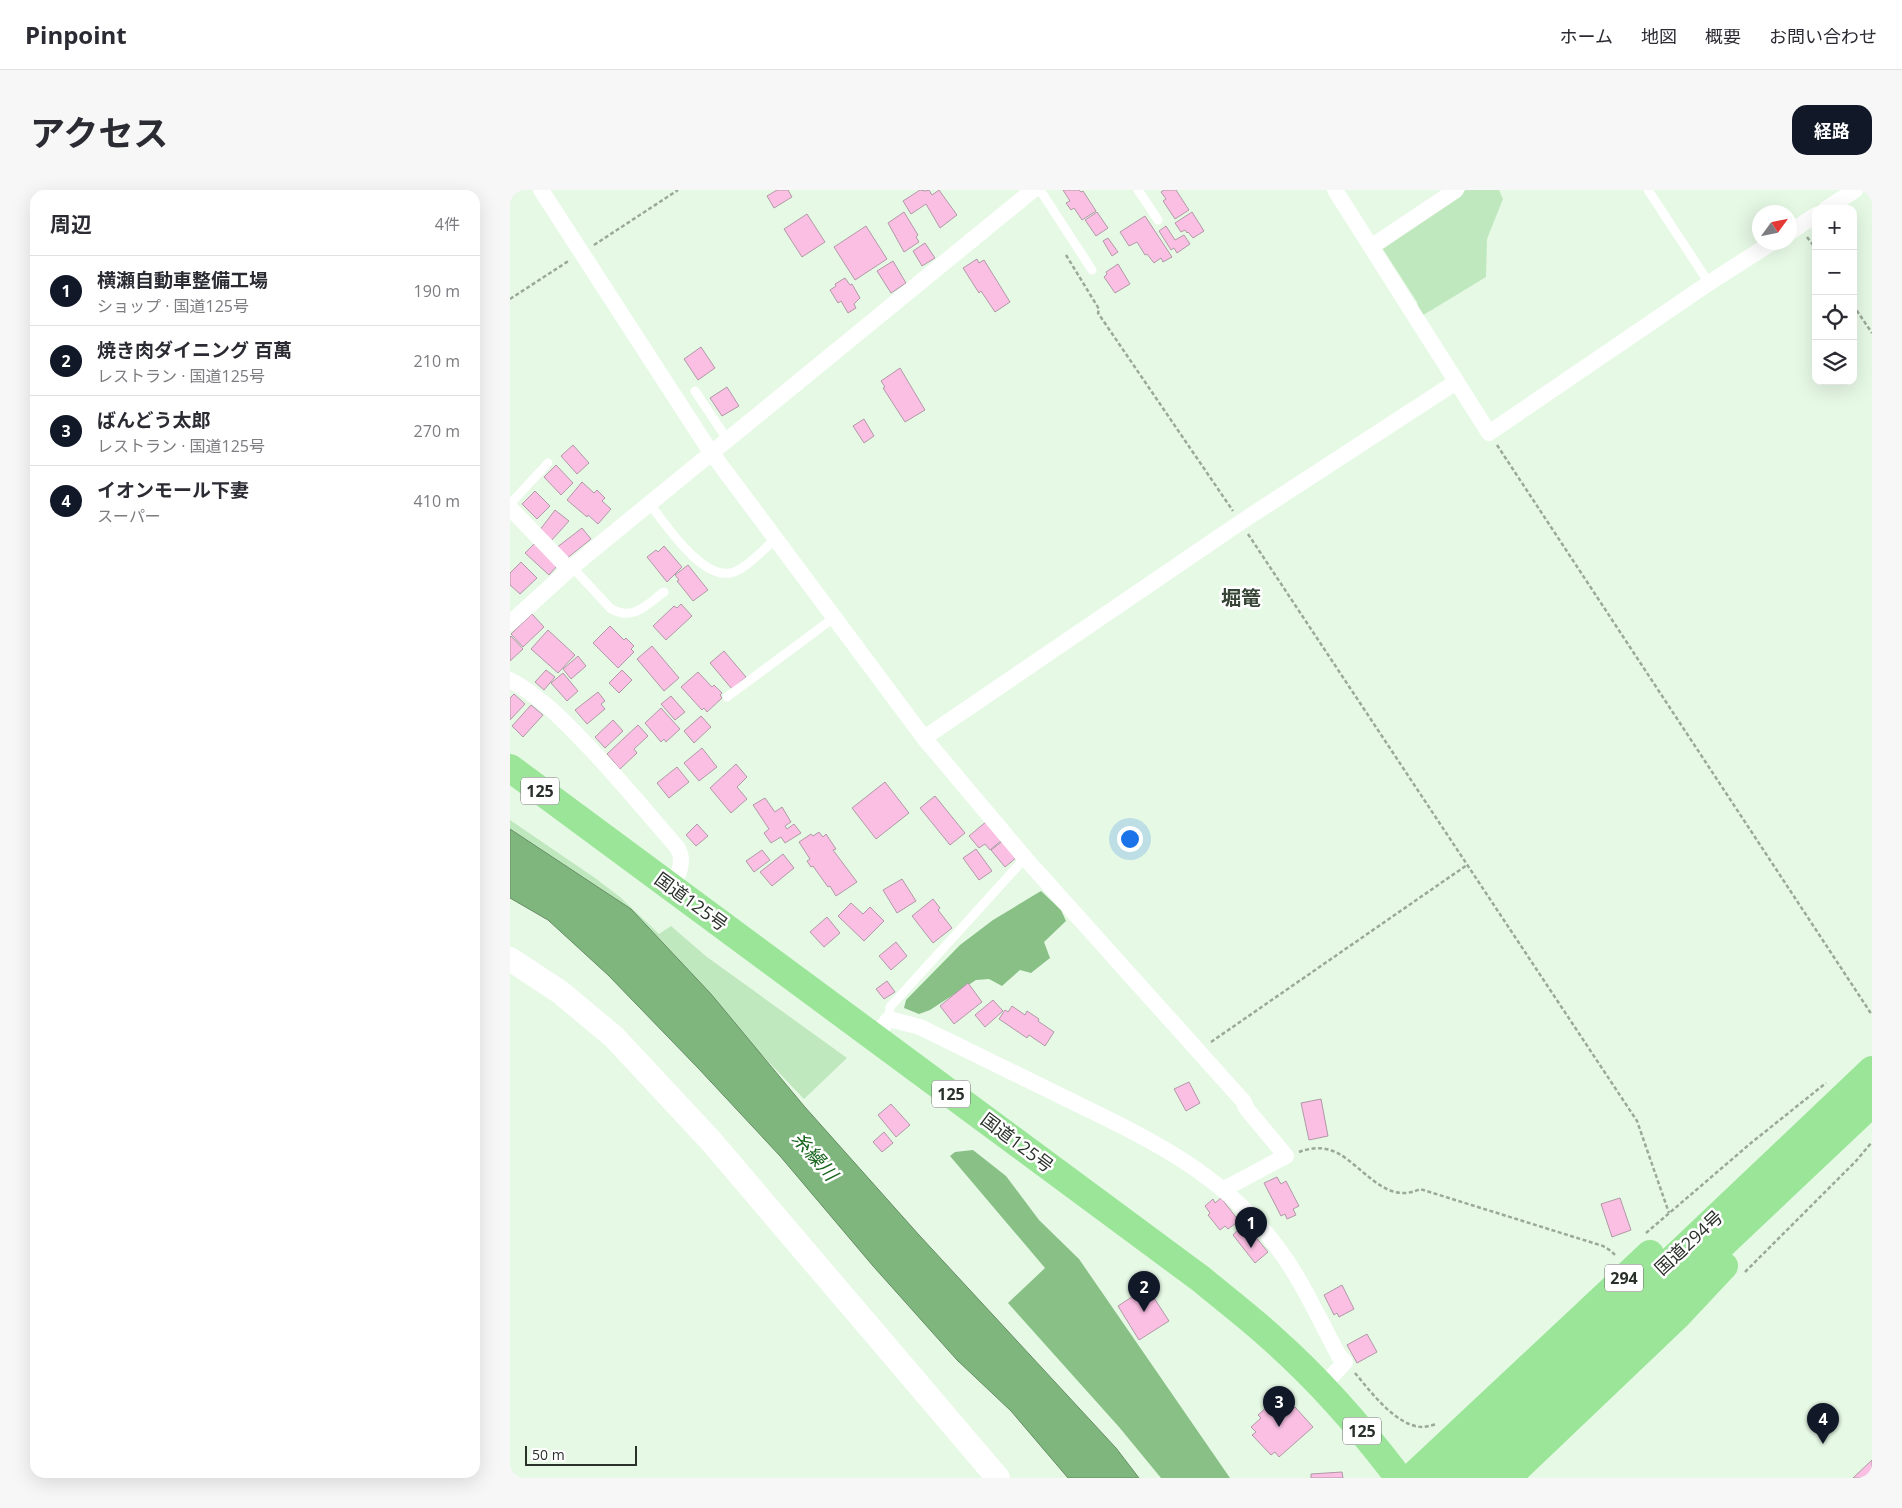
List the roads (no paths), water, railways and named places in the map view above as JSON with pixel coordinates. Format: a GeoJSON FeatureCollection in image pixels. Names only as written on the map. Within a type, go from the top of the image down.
{"type":"FeatureCollection","features":[{"type":"Feature","properties":{"kind":"highway","name":"国道125号"},"geometry":{"type":"LineString","coordinates":[[510,768],[672,888],[882,1028],[1201,1279],[1275,1340],[1322,1387],[1370,1440],[1399,1478]]}},
{"type":"Feature","properties":{"kind":"highway","name":"国道294号"},"geometry":{"type":"LineString","coordinates":[[1475,1478],[1853,1097],[1872,1070]]}},
{"type":"Feature","properties":{"kind":"highway","name":"国道294号"},"geometry":{"type":"LineString","coordinates":[[1445,1475],[1853,1097]]}},
{"type":"Feature","properties":{"kind":"highway","name":"294"},"geometry":{"type":"LineString","coordinates":[[1411,1478],[1651,1253],[1772,1152],[1853,1097]]}},
{"type":"Feature","properties":{"kind":"highway","name":"294"},"geometry":{"type":"LineString","coordinates":[[1507,1478],[1679,1314],[1801,1182],[1853,1097]]}},
{"type":"Feature","properties":{"kind":"street"},"geometry":{"type":"LineString","coordinates":[[542,190],[698,432],[924,738],[1025,858],[1244,1102],[1246,1108],[1286,1156],[1224,1189]]}},
{"type":"Feature","properties":{"kind":"street"},"geometry":{"type":"LineString","coordinates":[[510,624],[571,568],[649,503],[1032,190]]}},
{"type":"Feature","properties":{"kind":"street"},"geometry":{"type":"LineString","coordinates":[[1336,190],[1489,433],[1761,250]]}},
{"type":"Feature","properties":{"kind":"street"},"geometry":{"type":"LineString","coordinates":[[1371,247],[1456,190]]}},
{"type":"Feature","properties":{"kind":"street"},"geometry":{"type":"LineString","coordinates":[[1832,205],[1855,190]]}},
{"type":"Feature","properties":{"kind":"street"},"geometry":{"type":"LineString","coordinates":[[1797,227],[1812,218]]}},
{"type":"Feature","properties":{"kind":"street"},"geometry":{"type":"LineString","coordinates":[[924,738],[1240,522],[1456,382]]}},
{"type":"Feature","properties":{"kind":"street"},"geometry":{"type":"LineString","coordinates":[[510,508],[571,568]]}},
{"type":"Feature","properties":{"kind":"street"},"geometry":{"type":"LineString","coordinates":[[510,680],[523,687],[559,716],[600,759],[677,847],[681,858],[680,871],[672,888]]}},
{"type":"Feature","properties":{"kind":"street"},"geometry":{"type":"LineString","coordinates":[[510,959],[560,992],[621,1044],[711,1141],[998,1478]]}},
{"type":"Feature","properties":{"kind":"street"},"geometry":{"type":"LineString","coordinates":[[882,1028],[920,1027],[1113,1121],[1172,1153],[1224,1189],[1255,1220],[1277,1247],[1293,1270],[1339,1356],[1345,1362],[1322,1387]]}},
{"type":"Feature","properties":{"kind":"lane"},"geometry":{"type":"LineString","coordinates":[[1040,190],[1092,270]]}},
{"type":"Feature","properties":{"kind":"lane"},"geometry":{"type":"LineString","coordinates":[[1138,190],[1158,220]]}},
{"type":"Feature","properties":{"kind":"lane"},"geometry":{"type":"LineString","coordinates":[[1648,190],[1709,283]]}},
{"type":"Feature","properties":{"kind":"lane"},"geometry":{"type":"LineString","coordinates":[[695,391],[727,439]]}},
{"type":"Feature","properties":{"kind":"lane"},"geometry":{"type":"LineString","coordinates":[[510,504],[548,463]]}},
{"type":"Feature","properties":{"kind":"lane"},"geometry":{"type":"LineString","coordinates":[[649,503],[693,557],[705,566],[719,572],[736,572],[766,549],[776,538]]}},
{"type":"Feature","properties":{"kind":"lane"},"geometry":{"type":"LineString","coordinates":[[571,568],[617,612],[636,613],[664,592]]}},
{"type":"Feature","properties":{"kind":"lane"},"geometry":{"type":"LineString","coordinates":[[727,697],[834,617]]}},
{"type":"Feature","properties":{"kind":"lane"},"geometry":{"type":"LineString","coordinates":[[882,1028],[890,1007],[1025,858]]}},
{"type":"Feature","properties":{"kind":"water","name":"糸繰川"},"geometry":{"type":"Polygon","coordinates":[[[510,829],[631,909],[711,994],[804,1106],[919,1235],[1116,1448],[1139,1478],[1068,1478],[1011,1411],[957,1360],[873,1266],[780,1156],[698,1068],[608,975],[548,920],[510,898],[510,829]]]}},
{"type":"Feature","properties":{"kind":"place","name":"横瀬自動車整備工場"},"geometry":{"type":"Point","coordinates":[1251,1248]}},
{"type":"Feature","properties":{"kind":"place","name":"焼き肉ダイニング 百萬"},"geometry":{"type":"Point","coordinates":[1144,1312]}},
{"type":"Feature","properties":{"kind":"place","name":"ばんどう太郎"},"geometry":{"type":"Point","coordinates":[1279,1427]}},
{"type":"Feature","properties":{"kind":"place","name":"イオンモール下妻"},"geometry":{"type":"Point","coordinates":[1823,1444]}},
{"type":"Feature","properties":{"kind":"district","name":"堀篭"},"geometry":{"type":"Point","coordinates":[1241,598]}}]}
